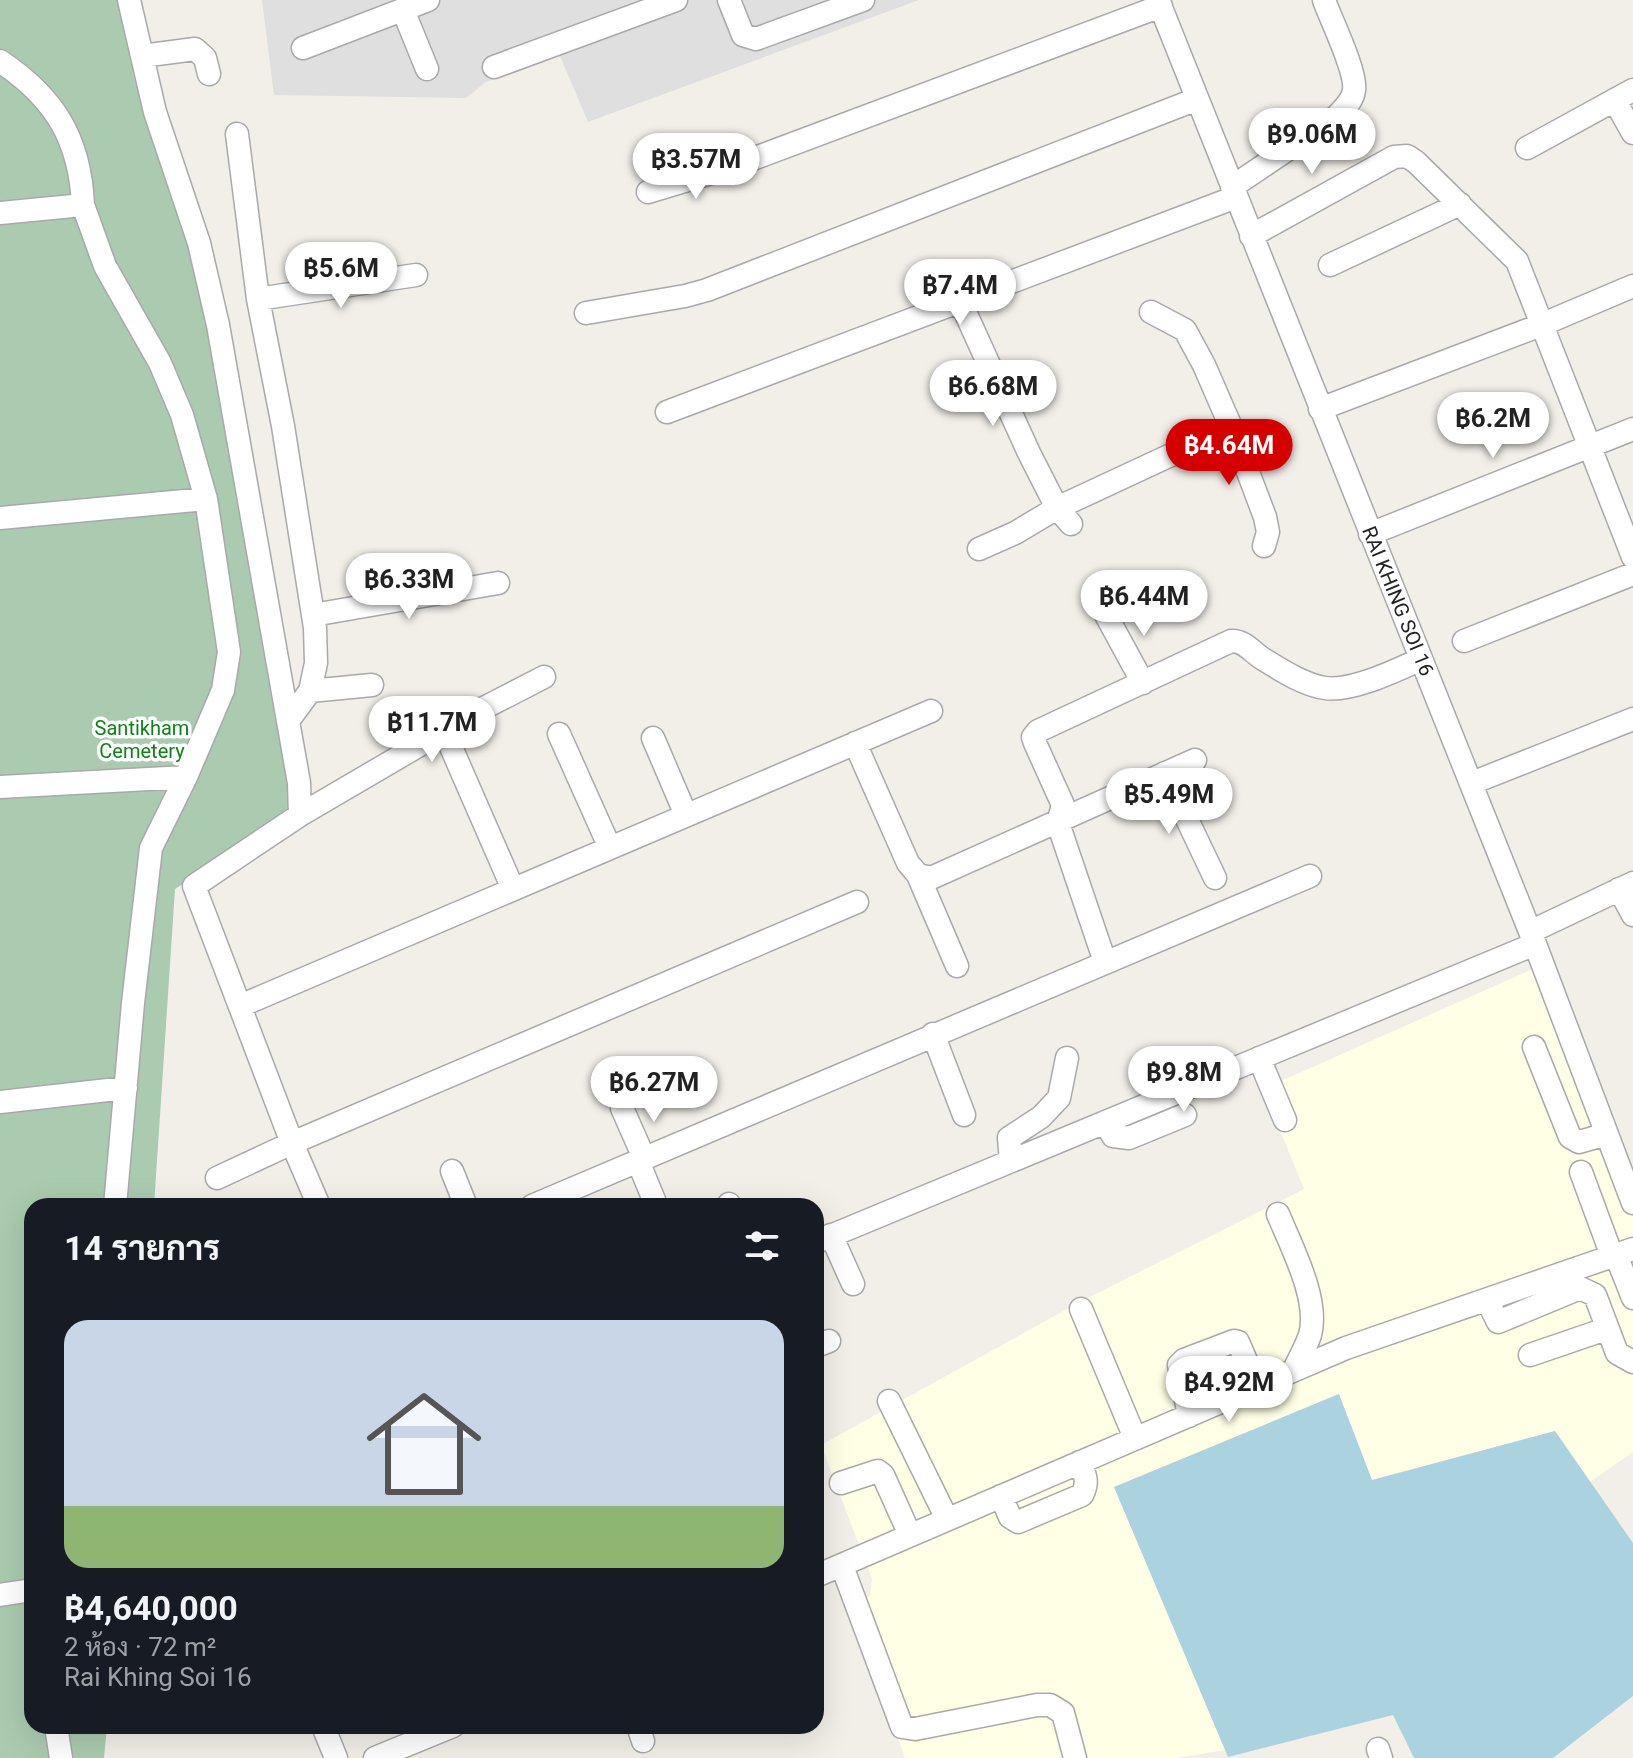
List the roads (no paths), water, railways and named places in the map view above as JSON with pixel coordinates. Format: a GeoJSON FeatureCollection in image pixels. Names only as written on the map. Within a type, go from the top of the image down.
{"type":"FeatureCollection","features":[{"type":"Feature","properties":{"kind":"street"},"geometry":{"type":"LineString","coordinates":[[129,0],[155,112],[199,243],[218,325],[299,783],[300,815]]}},
{"type":"Feature","properties":{"kind":"street"},"geometry":{"type":"LineString","coordinates":[[303,48],[428,0]]}},
{"type":"Feature","properties":{"kind":"street"},"geometry":{"type":"LineString","coordinates":[[494,67],[676,0]]}},
{"type":"Feature","properties":{"kind":"street"},"geometry":{"type":"LineString","coordinates":[[729,0],[743,35],[756,39],[863,0]]}},
{"type":"Feature","properties":{"kind":"street"},"geometry":{"type":"LineString","coordinates":[[667,412],[961,303],[1234,192],[1337,116],[1350,101],[1354,89],[1352,73],[1324,0]]}},
{"type":"Feature","properties":{"kind":"street"},"geometry":{"type":"LineString","coordinates":[[648,192],[731,167],[1159,3]]}},
{"type":"Feature","properties":{"kind":"street","name":"RAI KHING SOI 16"},"geometry":{"type":"LineString","coordinates":[[1159,3],[1472,783],[1633,1203]]}},
{"type":"Feature","properties":{"kind":"street"},"geometry":{"type":"LineString","coordinates":[[403,10],[427,69]]}},
{"type":"Feature","properties":{"kind":"street"},"geometry":{"type":"LineString","coordinates":[[142,56],[195,49],[205,58],[209,74]]}},
{"type":"Feature","properties":{"kind":"street"},"geometry":{"type":"LineString","coordinates":[[0,61],[41,93],[61,119],[81,172],[83,205],[105,266],[160,363],[182,415],[206,499],[229,652],[223,690],[186,777],[151,848],[116,1198]]}},
{"type":"Feature","properties":{"kind":"street"},"geometry":{"type":"LineString","coordinates":[[1527,148],[1624,96],[1633,133]]}},
{"type":"Feature","properties":{"kind":"street"},"geometry":{"type":"LineString","coordinates":[[586,313],[707,290],[1197,99]]}},
{"type":"Feature","properties":{"kind":"street"},"geometry":{"type":"LineString","coordinates":[[237,134],[258,299],[283,426],[313,615],[316,663],[310,691],[288,721]]}},
{"type":"Feature","properties":{"kind":"street"},"geometry":{"type":"LineString","coordinates":[[1251,236],[1394,157],[1407,156],[1416,162],[1517,261],[1633,557]]}},
{"type":"Feature","properties":{"kind":"street"},"geometry":{"type":"LineString","coordinates":[[1330,265],[1460,204]]}},
{"type":"Feature","properties":{"kind":"street"},"geometry":{"type":"LineString","coordinates":[[0,213],[83,205]]}},
{"type":"Feature","properties":{"kind":"street"},"geometry":{"type":"LineString","coordinates":[[258,299],[416,275]]}},
{"type":"Feature","properties":{"kind":"street"},"geometry":{"type":"LineString","coordinates":[[1320,409],[1541,325],[1633,286]]}},
{"type":"Feature","properties":{"kind":"street"},"geometry":{"type":"LineString","coordinates":[[961,303],[1029,453],[1064,516]]}},
{"type":"Feature","properties":{"kind":"street"},"geometry":{"type":"LineString","coordinates":[[1151,312],[1185,330],[1204,365],[1265,517],[1268,532],[1264,546]]}},
{"type":"Feature","properties":{"kind":"street"},"geometry":{"type":"LineString","coordinates":[[979,549],[1064,516],[1231,427]]}},
{"type":"Feature","properties":{"kind":"street"},"geometry":{"type":"LineString","coordinates":[[1370,534],[1633,429]]}},
{"type":"Feature","properties":{"kind":"street"},"geometry":{"type":"LineString","coordinates":[[0,518],[206,499]]}},
{"type":"Feature","properties":{"kind":"street"},"geometry":{"type":"LineString","coordinates":[[1464,641],[1633,574]]}},
{"type":"Feature","properties":{"kind":"street"},"geometry":{"type":"LineString","coordinates":[[313,615],[498,583]]}},
{"type":"Feature","properties":{"kind":"street"},"geometry":{"type":"LineString","coordinates":[[1106,615],[1143,683]]}},
{"type":"Feature","properties":{"kind":"street"},"geometry":{"type":"LineString","coordinates":[[1105,962],[1058,823],[1063,805],[1033,737],[1038,731],[1236,640],[1294,677],[1328,688],[1380,678],[1421,659]]}},
{"type":"Feature","properties":{"kind":"street"},"geometry":{"type":"LineString","coordinates":[[316,1198],[194,886],[300,815],[476,712],[544,677]]}},
{"type":"Feature","properties":{"kind":"street"},"geometry":{"type":"LineString","coordinates":[[310,691],[372,685]]}},
{"type":"Feature","properties":{"kind":"street"},"geometry":{"type":"LineString","coordinates":[[240,1006],[931,711]]}},
{"type":"Feature","properties":{"kind":"street"},"geometry":{"type":"LineString","coordinates":[[1472,783],[1633,719]]}},
{"type":"Feature","properties":{"kind":"street"},"geometry":{"type":"LineString","coordinates":[[559,734],[610,848]]}},
{"type":"Feature","properties":{"kind":"street"},"geometry":{"type":"LineString","coordinates":[[653,738],[686,815]]}},
{"type":"Feature","properties":{"kind":"street"},"geometry":{"type":"LineString","coordinates":[[855,743],[957,966]]}},
{"type":"Feature","properties":{"kind":"street"},"geometry":{"type":"LineString","coordinates":[[451,747],[513,889]]}},
{"type":"Feature","properties":{"kind":"street"},"geometry":{"type":"LineString","coordinates":[[918,875],[931,878],[942,874],[1195,760]]}},
{"type":"Feature","properties":{"kind":"street"},"geometry":{"type":"LineString","coordinates":[[1165,773],[1215,878]]}},
{"type":"Feature","properties":{"kind":"street"},"geometry":{"type":"LineString","coordinates":[[0,787],[186,777]]}},
{"type":"Feature","properties":{"kind":"street"},"geometry":{"type":"LineString","coordinates":[[551,1198],[1310,876]]}},
{"type":"Feature","properties":{"kind":"street"},"geometry":{"type":"LineString","coordinates":[[824,1238],[1259,1058],[1533,938],[1626,886],[1633,915]]}},
{"type":"Feature","properties":{"kind":"street"},"geometry":{"type":"LineString","coordinates":[[217,1178],[292,1143],[857,902]]}},
{"type":"Feature","properties":{"kind":"street"},"geometry":{"type":"LineString","coordinates":[[933,1034],[964,1115]]}},
{"type":"Feature","properties":{"kind":"street"},"geometry":{"type":"LineString","coordinates":[[1534,1047],[1570,1137],[1579,1142],[1607,1134]]}},
{"type":"Feature","properties":{"kind":"street"},"geometry":{"type":"LineString","coordinates":[[1011,1161],[1009,1138],[1041,1117],[1059,1098],[1067,1058]]}},
{"type":"Feature","properties":{"kind":"street"},"geometry":{"type":"LineString","coordinates":[[1259,1058],[1285,1120]]}},
{"type":"Feature","properties":{"kind":"street"},"geometry":{"type":"LineString","coordinates":[[0,1102],[126,1088]]}},
{"type":"Feature","properties":{"kind":"street"},"geometry":{"type":"LineString","coordinates":[[622,1108],[654,1198]]}},
{"type":"Feature","properties":{"kind":"street"},"geometry":{"type":"LineString","coordinates":[[1105,1122],[1113,1136],[1129,1138],[1185,1115]]}},
{"type":"Feature","properties":{"kind":"street"},"geometry":{"type":"LineString","coordinates":[[452,1171],[463,1198]]}},
{"type":"Feature","properties":{"kind":"street"},"geometry":{"type":"LineString","coordinates":[[1581,1172],[1620,1253],[1633,1298]]}},
{"type":"Feature","properties":{"kind":"street"},"geometry":{"type":"LineString","coordinates":[[1278,1214],[1306,1285],[1312,1321],[1310,1336],[1294,1370]]}},
{"type":"Feature","properties":{"kind":"street"},"geometry":{"type":"LineString","coordinates":[[824,1240],[853,1284]]}},
{"type":"Feature","properties":{"kind":"street"},"geometry":{"type":"LineString","coordinates":[[824,1573],[1346,1348],[1620,1253]]}},
{"type":"Feature","properties":{"kind":"street"},"geometry":{"type":"LineString","coordinates":[[1487,1300],[1498,1322],[1580,1288],[1595,1295],[1617,1353],[1633,1362]]}},
{"type":"Feature","properties":{"kind":"street"},"geometry":{"type":"LineString","coordinates":[[1081,1309],[1135,1438]]}},
{"type":"Feature","properties":{"kind":"street"},"geometry":{"type":"LineString","coordinates":[[1530,1355],[1606,1329]]}},
{"type":"Feature","properties":{"kind":"street"},"geometry":{"type":"LineString","coordinates":[[1189,1416],[1179,1372],[1179,1365],[1184,1360],[1238,1342],[1257,1386]]}},
{"type":"Feature","properties":{"kind":"street"},"geometry":{"type":"LineString","coordinates":[[889,1401],[947,1519]]}},
{"type":"Feature","properties":{"kind":"street"},"geometry":{"type":"LineString","coordinates":[[1001,1496],[1010,1517],[1018,1522],[1082,1495],[1087,1479],[1080,1462]]}},
{"type":"Feature","properties":{"kind":"street"},"geometry":{"type":"LineString","coordinates":[[841,1483],[878,1471],[883,1475],[910,1535]]}},
{"type":"Feature","properties":{"kind":"street"},"geometry":{"type":"LineString","coordinates":[[842,1566],[902,1727],[915,1729],[1050,1705],[1063,1713],[1075,1758]]}},
{"type":"Feature","properties":{"kind":"street"},"geometry":{"type":"LineString","coordinates":[[0,1595],[24,1591]]}},
{"type":"Feature","properties":{"kind":"street"},"geometry":{"type":"LineString","coordinates":[[57,1734],[61,1758]]}},
{"type":"Feature","properties":{"kind":"street"},"geometry":{"type":"LineString","coordinates":[[311,1758],[334,1753],[326,1734]]}},
{"type":"Feature","properties":{"kind":"street"},"geometry":{"type":"LineString","coordinates":[[375,1758],[434,1734]]}},
{"type":"Feature","properties":{"kind":"water"},"geometry":{"type":"Polygon","coordinates":[[[1339,1394],[1372,1480],[1555,1431],[1633,1543],[1633,1696],[1553,1758],[1414,1758],[1393,1715],[1228,1757],[1114,1487],[1339,1394]]]}},
{"type":"Feature","properties":{"kind":"park label","name":"Santikham Cemetery"},"geometry":{"type":"Point","coordinates":[142,740]}}]}
